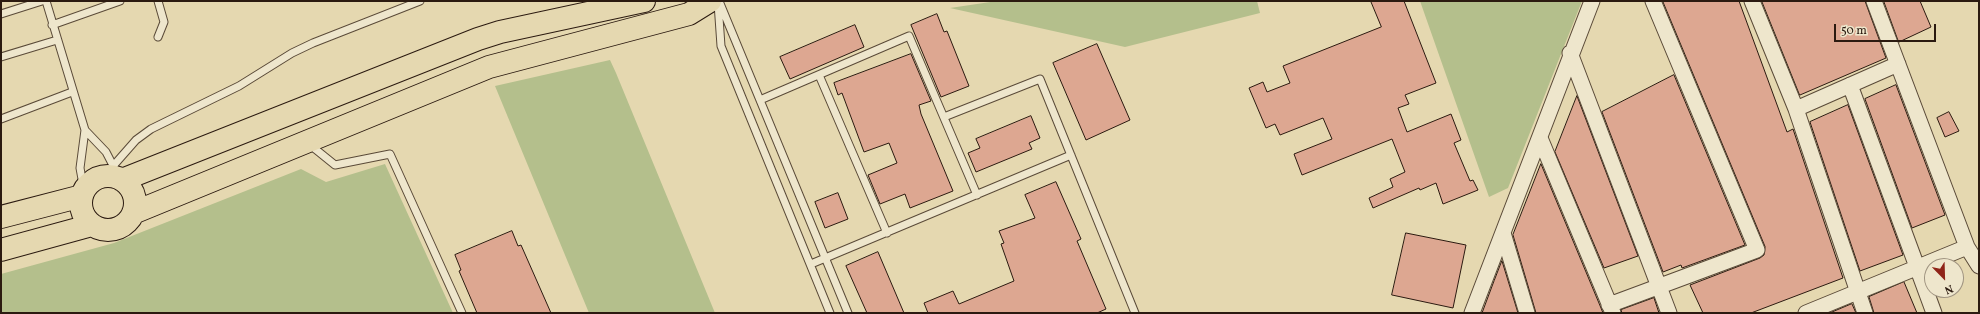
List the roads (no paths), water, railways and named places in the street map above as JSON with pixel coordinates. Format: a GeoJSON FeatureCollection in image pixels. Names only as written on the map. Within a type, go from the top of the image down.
{"type":"FeatureCollection","features":[{"type":"Feature","properties":{"kind":"main road"},"geometry":{"type":"LineString","coordinates":[[92,225],[83,212],[83,193],[91,182],[100,177],[119,175],[478,39],[500,32],[644,1]]}},
{"type":"Feature","properties":{"kind":"main road"},"geometry":{"type":"LineString","coordinates":[[133,213],[307,143],[489,67],[689,14],[710,1]]}},
{"type":"Feature","properties":{"kind":"main road"},"geometry":{"type":"LineString","coordinates":[[1,250],[92,225],[108,230],[118,228],[127,222],[135,207],[134,194],[119,175]]}},
{"type":"Feature","properties":{"kind":"main road"},"geometry":{"type":"LineString","coordinates":[[1,217],[83,193]]}},
{"type":"Feature","properties":{"kind":"street"},"geometry":{"type":"LineString","coordinates":[[1472,313],[1540,138],[1570,53],[1592,1]]}},
{"type":"Feature","properties":{"kind":"street"},"geometry":{"type":"LineString","coordinates":[[1540,138],[1611,309],[1659,288],[1757,250],[1653,1]]}},
{"type":"Feature","properties":{"kind":"street"},"geometry":{"type":"LineString","coordinates":[[1752,1],[1796,109],[1865,313]]}},
{"type":"Feature","properties":{"kind":"street"},"geometry":{"type":"LineString","coordinates":[[1874,1],[1967,247],[1979,266]]}},
{"type":"Feature","properties":{"kind":"street"},"geometry":{"type":"LineString","coordinates":[[1570,53],[1669,313]]}},
{"type":"Feature","properties":{"kind":"street"},"geometry":{"type":"LineString","coordinates":[[1796,109],[1898,64]]}},
{"type":"Feature","properties":{"kind":"street"},"geometry":{"type":"LineString","coordinates":[[1850,85],[1934,313]]}},
{"type":"Feature","properties":{"kind":"street"},"geometry":{"type":"LineString","coordinates":[[1503,233],[1527,313]]}},
{"type":"Feature","properties":{"kind":"street"},"geometry":{"type":"LineString","coordinates":[[1806,313],[1967,247]]}},
{"type":"Feature","properties":{"kind":"lane"},"geometry":{"type":"LineString","coordinates":[[1,14],[42,1]]}},
{"type":"Feature","properties":{"kind":"lane"},"geometry":{"type":"LineString","coordinates":[[46,1],[72,92],[85,130],[106,152],[119,175]]}},
{"type":"Feature","properties":{"kind":"lane"},"geometry":{"type":"LineString","coordinates":[[52,25],[120,1]]}},
{"type":"Feature","properties":{"kind":"lane"},"geometry":{"type":"LineString","coordinates":[[158,1],[164,22],[158,37]]}},
{"type":"Feature","properties":{"kind":"lane"},"geometry":{"type":"LineString","coordinates":[[119,175],[136,140],[151,129],[239,86],[292,53],[313,43],[420,1]]}},
{"type":"Feature","properties":{"kind":"lane"},"geometry":{"type":"LineString","coordinates":[[718,1],[848,313]]}},
{"type":"Feature","properties":{"kind":"lane"},"geometry":{"type":"LineString","coordinates":[[718,1],[721,46],[830,313]]}},
{"type":"Feature","properties":{"kind":"lane"},"geometry":{"type":"LineString","coordinates":[[760,100],[909,36],[977,195]]}},
{"type":"Feature","properties":{"kind":"lane"},"geometry":{"type":"LineString","coordinates":[[1,56],[57,40]]}},
{"type":"Feature","properties":{"kind":"lane"},"geometry":{"type":"LineString","coordinates":[[819,75],[887,233]]}},
{"type":"Feature","properties":{"kind":"lane"},"geometry":{"type":"LineString","coordinates":[[944,117],[1040,79],[1135,313]]}},
{"type":"Feature","properties":{"kind":"lane"},"geometry":{"type":"LineString","coordinates":[[1,119],[72,92]]}},
{"type":"Feature","properties":{"kind":"lane"},"geometry":{"type":"LineString","coordinates":[[83,193],[80,168],[85,130]]}},
{"type":"Feature","properties":{"kind":"lane"},"geometry":{"type":"LineString","coordinates":[[307,143],[335,165],[390,154],[462,313]]}},
{"type":"Feature","properties":{"kind":"lane"},"geometry":{"type":"LineString","coordinates":[[811,264],[1071,155]]}}]}
